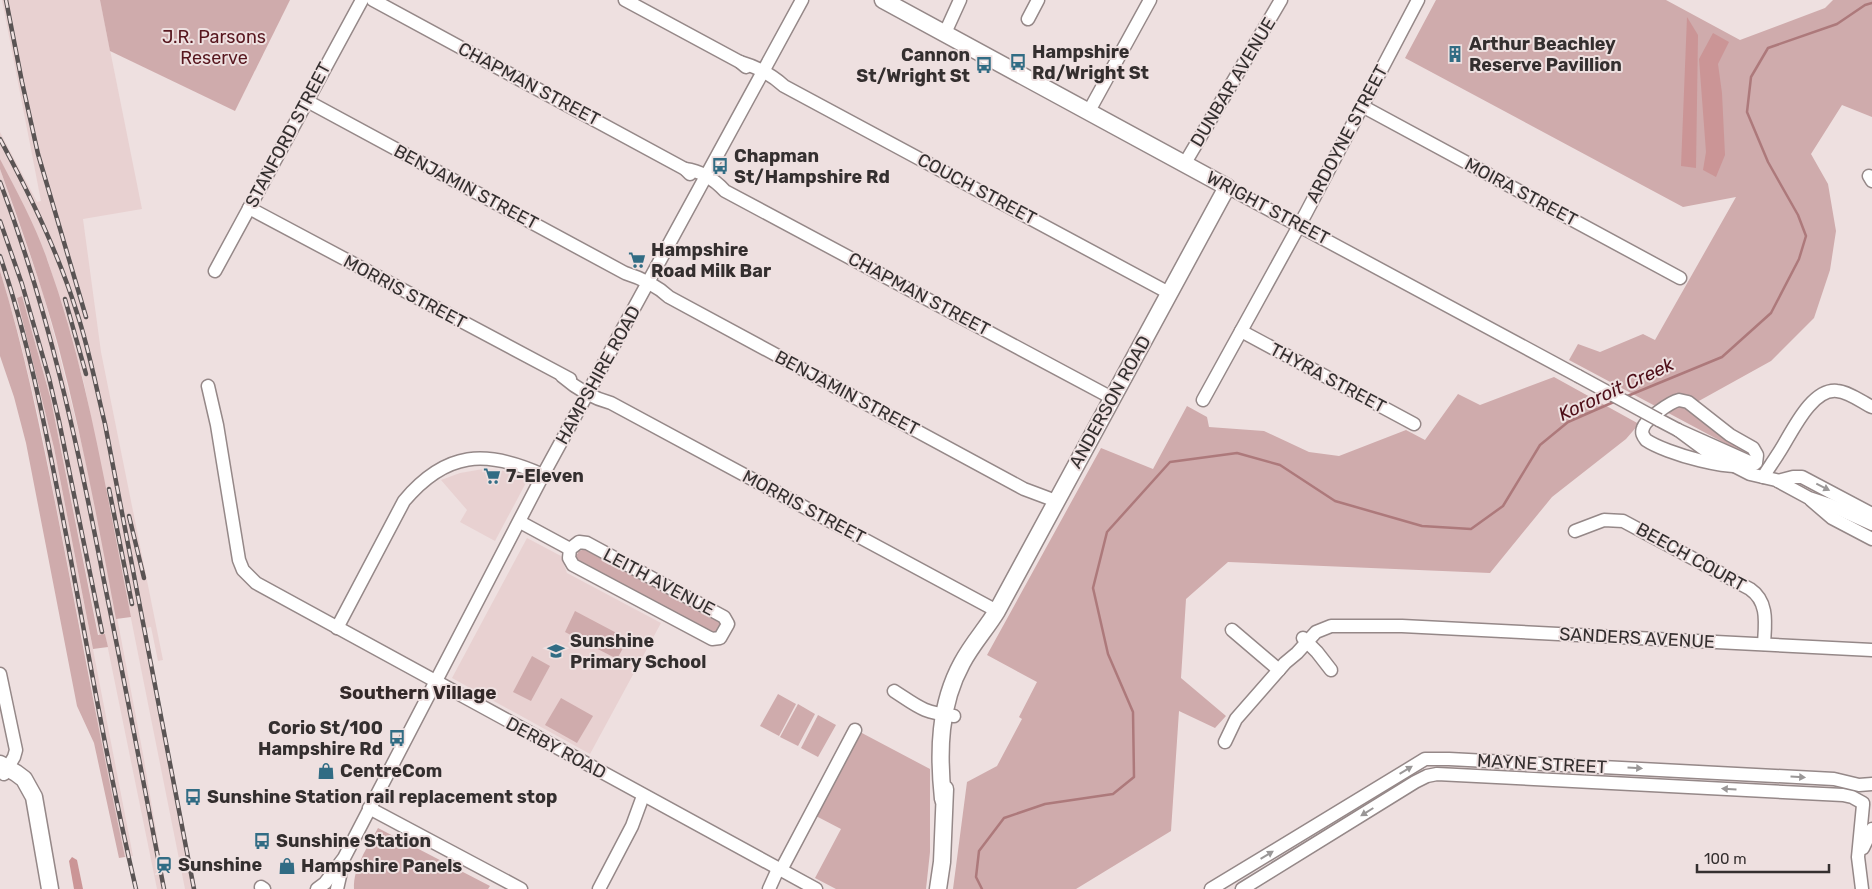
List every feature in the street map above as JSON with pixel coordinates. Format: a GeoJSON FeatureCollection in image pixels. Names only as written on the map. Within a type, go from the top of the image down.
{"type":"FeatureCollection","features":[{"type":"Feature","properties":{"kind":"main road","name":"WRIGHT STREET"},"geometry":{"type":"LineString","coordinates":[[883,0],[1227,186]]}},
{"type":"Feature","properties":{"kind":"main road","name":"ANDERSON ROAD"},"geometry":{"type":"LineString","coordinates":[[938,889],[942,862],[943,799],[951,688],[962,663],[976,639],[995,614],[1227,186]]}},
{"type":"Feature","properties":{"kind":"main road"},"geometry":{"type":"LineString","coordinates":[[3,769],[24,779],[34,797],[42,889]]}},
{"type":"Feature","properties":{"kind":"main road"},"geometry":{"type":"LineString","coordinates":[[39,857],[50,889]]}},
{"type":"Feature","properties":{"kind":"street","name":"STANFORD STREET"},"geometry":{"type":"LineString","coordinates":[[215,271],[362,0]]}},
{"type":"Feature","properties":{"kind":"street","name":"CHAPMAN STREET"},"geometry":{"type":"LineString","coordinates":[[373,0],[685,169],[692,177],[717,182],[725,190],[1112,398]]}},
{"type":"Feature","properties":{"kind":"street","name":"COUCH STREET"},"geometry":{"type":"LineString","coordinates":[[625,0],[740,62],[753,66],[762,74],[775,77],[784,86],[1169,293]]}},
{"type":"Feature","properties":{"kind":"street","name":"HAMPSHIRE ROAD"},"geometry":{"type":"LineString","coordinates":[[317,889],[325,883],[344,858],[543,475],[802,0]]}},
{"type":"Feature","properties":{"kind":"street"},"geometry":{"type":"LineString","coordinates":[[941,31],[952,0]]}},
{"type":"Feature","properties":{"kind":"street"},"geometry":{"type":"LineString","coordinates":[[941,31],[960,0]]}},
{"type":"Feature","properties":{"kind":"street"},"geometry":{"type":"LineString","coordinates":[[1028,19],[1038,0]]}},
{"type":"Feature","properties":{"kind":"street"},"geometry":{"type":"LineString","coordinates":[[1089,111],[1150,0]]}},
{"type":"Feature","properties":{"kind":"street","name":"DUNBAR AVENUE"},"geometry":{"type":"LineString","coordinates":[[1185,164],[1281,0]]}},
{"type":"Feature","properties":{"kind":"street","name":"ARDOYNE STREET"},"geometry":{"type":"LineString","coordinates":[[1203,400],[1299,225],[1418,0]]}},
{"type":"Feature","properties":{"kind":"street","name":"BENJAMIN STREET"},"geometry":{"type":"LineString","coordinates":[[307,101],[625,273],[635,282],[660,288],[669,297],[1054,505]]}},
{"type":"Feature","properties":{"kind":"street","name":"MOIRA STREET"},"geometry":{"type":"LineString","coordinates":[[1362,106],[1680,278]]}},
{"type":"Feature","properties":{"kind":"street","name":"WRIGHT STREET"},"geometry":{"type":"LineString","coordinates":[[1227,186],[1659,420],[1754,465],[1771,477],[1809,498],[1832,518],[1872,538]]}},
{"type":"Feature","properties":{"kind":"street","name":"MORRIS STREET"},"geometry":{"type":"LineString","coordinates":[[249,208],[589,391],[601,394],[611,403],[995,614]]}},
{"type":"Feature","properties":{"kind":"street","name":"THYRA STREET"},"geometry":{"type":"LineString","coordinates":[[1241,331],[1414,424]]}},
{"type":"Feature","properties":{"kind":"street","name":"DERBY ROAD"},"geometry":{"type":"LineString","coordinates":[[208,386],[217,425],[239,560],[248,577],[271,592],[436,683],[816,889]]}},
{"type":"Feature","properties":{"kind":"street"},"geometry":{"type":"LineString","coordinates":[[1771,477],[1778,454],[1800,416],[1819,397],[1832,391],[1841,391],[1872,407]]}},
{"type":"Feature","properties":{"kind":"street","name":"WRIGHT STREET"},"geometry":{"type":"LineString","coordinates":[[1734,466],[1712,464],[1649,442],[1643,435],[1644,425],[1673,402],[1684,400],[1730,435],[1753,448],[1757,456],[1757,462],[1754,465]]}},
{"type":"Feature","properties":{"kind":"street","name":"WRIGHT STREET"},"geometry":{"type":"LineString","coordinates":[[1678,430],[1709,453],[1750,474],[1771,477],[1804,477],[1872,514]]}},
{"type":"Feature","properties":{"kind":"street"},"geometry":{"type":"LineString","coordinates":[[337,628],[404,501],[418,484],[426,478],[446,466],[459,461],[473,459],[502,460],[543,475]]}},
{"type":"Feature","properties":{"kind":"street"},"geometry":{"type":"LineString","coordinates":[[1734,466],[1754,465]]}},
{"type":"Feature","properties":{"kind":"street","name":"WRIGHT STREET"},"geometry":{"type":"LineString","coordinates":[[1809,498],[1830,504],[1872,524]]}},
{"type":"Feature","properties":{"kind":"street","name":"BEECH COURT"},"geometry":{"type":"LineString","coordinates":[[1576,530],[1604,520],[1623,521],[1750,589],[1759,596],[1765,609],[1764,644]]}},
{"type":"Feature","properties":{"kind":"street"},"geometry":{"type":"LineString","coordinates":[[520,522],[570,548]]}},
{"type":"Feature","properties":{"kind":"street","name":"LEITH AVENUE"},"geometry":{"type":"LineString","coordinates":[[578,542],[587,543],[724,617],[728,624],[720,638],[712,638],[573,565],[569,558],[570,548],[578,542]]}},
{"type":"Feature","properties":{"kind":"street","name":"SANDERS AVENUE"},"geometry":{"type":"LineString","coordinates":[[1225,742],[1236,719],[1282,666],[1292,650],[1305,640],[1312,628],[1328,621],[1377,622],[1402,626],[1872,650]]}},
{"type":"Feature","properties":{"kind":"street"},"geometry":{"type":"LineString","coordinates":[[1232,630],[1282,666]]}},
{"type":"Feature","properties":{"kind":"street"},"geometry":{"type":"LineString","coordinates":[[1305,640],[1331,670]]}},
{"type":"Feature","properties":{"kind":"street"},"geometry":{"type":"LineString","coordinates":[[0,674],[16,750],[14,757],[3,769]]}},
{"type":"Feature","properties":{"kind":"street"},"geometry":{"type":"LineString","coordinates":[[894,691],[918,708],[930,713],[949,716]]}},
{"type":"Feature","properties":{"kind":"street"},"geometry":{"type":"LineString","coordinates":[[770,889],[855,730]]}},
{"type":"Feature","properties":{"kind":"street","name":"MAYNE STREET"},"geometry":{"type":"LineString","coordinates":[[1211,889],[1425,759],[1834,779],[1854,785],[1872,785]]}},
{"type":"Feature","properties":{"kind":"street","name":"MAYNE STREET"},"geometry":{"type":"LineString","coordinates":[[1242,870],[1246,887],[1415,782],[1427,776],[1437,774],[1843,795],[1852,797],[1863,804]]}},
{"type":"Feature","properties":{"kind":"street"},"geometry":{"type":"LineString","coordinates":[[1862,889],[1858,857],[1863,804],[1865,792],[1872,785]]}},
{"type":"Feature","properties":{"kind":"street"},"geometry":{"type":"LineString","coordinates":[[599,889],[632,826],[641,815],[646,797]]}},
{"type":"Feature","properties":{"kind":"street"},"geometry":{"type":"LineString","coordinates":[[1863,804],[1872,815]]}},
{"type":"Feature","properties":{"kind":"street"},"geometry":{"type":"LineString","coordinates":[[369,808],[521,889]]}},
{"type":"Feature","properties":{"kind":"street"},"geometry":{"type":"LineString","coordinates":[[1858,857],[1872,829]]}},
{"type":"Feature","properties":{"kind":"street","name":"HAMPSHIRE ROAD"},"geometry":{"type":"LineString","coordinates":[[337,889],[344,858]]}},
{"type":"Feature","properties":{"kind":"street"},"geometry":{"type":"LineString","coordinates":[[774,889],[781,870]]}},
{"type":"Feature","properties":{"kind":"shaded area"},"geometry":{"type":"Polygon","coordinates":[[[2,0],[100,0],[142,209],[83,219],[101,352],[163,660],[158,661],[151,627],[146,628],[196,889],[185,889],[84,383],[48,261],[0,159],[0,132],[37,202],[41,201],[2,0]]]}},
{"type":"Feature","properties":{"kind":"shaded area"},"geometry":{"type":"Polygon","coordinates":[[[1687,17],[1698,35],[1696,168],[1681,166],[1687,17]]]}},
{"type":"Feature","properties":{"kind":"shaded area"},"geometry":{"type":"Polygon","coordinates":[[[1713,33],[1729,42],[1718,64],[1722,93],[1725,155],[1716,177],[1703,170],[1706,152],[1699,59],[1713,33]]]}},
{"type":"Feature","properties":{"kind":"shaded area"},"geometry":{"type":"Polygon","coordinates":[[[0,169],[42,290],[82,445],[97,512],[143,754],[166,889],[157,889],[105,634],[99,635],[51,400],[22,296],[17,298],[54,448],[133,856],[125,857],[106,768],[40,423],[19,336],[0,271],[0,169]]]}},
{"type":"Feature","properties":{"kind":"shaded area"},"geometry":{"type":"Polygon","coordinates":[[[483,469],[501,470],[528,479],[495,541],[460,522],[467,510],[441,480],[460,473],[483,469]]]}},
{"type":"Feature","properties":{"kind":"shaded area","name":"Sunshine Primary School"},"geometry":{"type":"Polygon","coordinates":[[[527,538],[561,556],[567,573],[661,623],[590,754],[452,678],[527,538]]]}},
{"type":"Feature","properties":{"kind":"shaded area"},"geometry":{"type":"Polygon","coordinates":[[[72,857],[77,860],[83,889],[74,889],[69,861],[72,857]]]}},
{"type":"Feature","properties":{"kind":"green space","name":"J.R. Parsons Reserve"},"geometry":{"type":"Polygon","coordinates":[[[100,0],[290,0],[235,111],[110,51],[100,0]]]}},
{"type":"Feature","properties":{"kind":"green space"},"geometry":{"type":"Polygon","coordinates":[[[1436,0],[1666,0],[1740,40],[1825,8],[1833,0],[1872,0],[1872,117],[1842,105],[1811,154],[1828,184],[1836,231],[1830,270],[1814,318],[1771,361],[1688,407],[1751,454],[1747,455],[1569,360],[1578,344],[1600,352],[1643,334],[1655,340],[1736,197],[1683,207],[1405,58],[1436,0]]]}},
{"type":"Feature","properties":{"kind":"green space"},"geometry":{"type":"Polygon","coordinates":[[[0,159],[38,235],[75,349],[96,438],[131,617],[116,619],[90,482],[67,379],[38,279],[0,169],[0,159]]]}},
{"type":"Feature","properties":{"kind":"green space"},"geometry":{"type":"Polygon","coordinates":[[[0,271],[17,329],[38,418],[125,857],[119,858],[94,743],[77,706],[26,443],[14,397],[0,356],[0,271]]]}},
{"type":"Feature","properties":{"kind":"green space"},"geometry":{"type":"Polygon","coordinates":[[[22,296],[51,400],[98,635],[105,634],[108,647],[93,649],[54,448],[17,298],[22,296]]]}},
{"type":"Feature","properties":{"kind":"green space"},"geometry":{"type":"Polygon","coordinates":[[[1554,377],[1639,424],[1626,439],[1552,497],[1490,573],[1228,562],[1186,599],[1181,678],[1226,716],[1215,728],[1179,711],[1171,831],[1076,889],[953,889],[967,782],[997,766],[1022,719],[1019,717],[1037,682],[987,655],[1101,448],[1153,469],[1187,406],[1207,417],[1209,427],[1264,431],[1309,452],[1339,456],[1406,430],[1425,440],[1458,394],[1480,405],[1554,377]]]}},
{"type":"Feature","properties":{"kind":"green space"},"geometry":{"type":"Polygon","coordinates":[[[585,549],[720,620],[723,625],[714,635],[580,564],[576,556],[579,551],[585,549]]]}},
{"type":"Feature","properties":{"kind":"green space"},"geometry":{"type":"Polygon","coordinates":[[[575,611],[628,639],[617,659],[565,632],[575,611]]]}},
{"type":"Feature","properties":{"kind":"green space"},"geometry":{"type":"Polygon","coordinates":[[[532,656],[550,666],[531,701],[513,692],[532,656]]]}},
{"type":"Feature","properties":{"kind":"green space"},"geometry":{"type":"Polygon","coordinates":[[[778,694],[796,704],[779,736],[760,726],[778,694]]]}},
{"type":"Feature","properties":{"kind":"green space"},"geometry":{"type":"Polygon","coordinates":[[[561,698],[593,716],[577,743],[545,725],[561,698]]]}},
{"type":"Feature","properties":{"kind":"green space"},"geometry":{"type":"Polygon","coordinates":[[[798,704],[815,714],[798,746],[780,737],[798,704]]]}},
{"type":"Feature","properties":{"kind":"green space"},"geometry":{"type":"Polygon","coordinates":[[[818,715],[836,725],[818,757],[801,748],[818,715]]]}},
{"type":"Feature","properties":{"kind":"green space"},"geometry":{"type":"Polygon","coordinates":[[[860,732],[930,769],[930,852],[926,889],[836,889],[815,878],[841,829],[816,816],[860,732]]]}},
{"type":"Feature","properties":{"kind":"green space"},"geometry":{"type":"Polygon","coordinates":[[[378,828],[490,886],[488,889],[354,889],[354,881],[359,865],[378,828]]]}},
{"type":"Feature","properties":{"kind":"waterway","name":"Kororoit Creek"},"geometry":{"type":"LineString","coordinates":[[1625,397],[1722,357],[1771,313],[1799,259],[1806,236],[1798,215],[1768,162],[1747,112],[1751,77],[1768,48],[1837,24],[1865,5],[1872,3]]}},
{"type":"Feature","properties":{"kind":"waterway","name":"Kororoit Creek"},"geometry":{"type":"LineString","coordinates":[[982,889],[976,877],[979,851],[1004,818],[1045,804],[1113,794],[1134,777],[1133,712],[1108,654],[1093,588],[1107,532],[1170,462],[1237,453],[1280,465],[1335,501],[1422,526],[1471,529],[1503,506],[1540,445],[1568,422],[1616,401]]}},
{"type":"Feature","properties":{"kind":"railway"},"geometry":{"type":"LineString","coordinates":[[6,0],[38,154],[86,317]]}},
{"type":"Feature","properties":{"kind":"railway"},"geometry":{"type":"LineString","coordinates":[[0,139],[33,203],[52,246],[69,290],[89,354],[105,424],[194,889]]}},
{"type":"Feature","properties":{"kind":"railway"},"geometry":{"type":"LineString","coordinates":[[0,182],[48,329],[73,429],[164,889]]}},
{"type":"Feature","properties":{"kind":"railway"},"geometry":{"type":"LineString","coordinates":[[0,221],[22,284],[49,378],[102,632]]}},
{"type":"Feature","properties":{"kind":"railway"},"geometry":{"type":"LineString","coordinates":[[0,256],[29,357],[44,425],[107,754],[136,889]]}},
{"type":"Feature","properties":{"kind":"railway"},"geometry":{"type":"LineString","coordinates":[[65,299],[86,374]]}},
{"type":"Feature","properties":{"kind":"railway"},"geometry":{"type":"LineString","coordinates":[[109,489],[132,604]]}},
{"type":"Feature","properties":{"kind":"railway"},"geometry":{"type":"LineString","coordinates":[[129,516],[144,578]]}},
{"type":"Feature","properties":{"kind":"place","name":"Arthur Beachley Reserve Pavillion"},"geometry":{"type":"Point","coordinates":[1455,54]}},
{"type":"Feature","properties":{"kind":"place","name":"Hampshire Rd/Wright St"},"geometry":{"type":"Point","coordinates":[1018,62]}},
{"type":"Feature","properties":{"kind":"place","name":"Cannon St/Wright St"},"geometry":{"type":"Point","coordinates":[984,65]}},
{"type":"Feature","properties":{"kind":"place","name":"Chapman St/Hampshire Rd"},"geometry":{"type":"Point","coordinates":[720,166]}},
{"type":"Feature","properties":{"kind":"place","name":"Hampshire Road Milk Bar"},"geometry":{"type":"Point","coordinates":[637,260]}},
{"type":"Feature","properties":{"kind":"place","name":"7-Eleven"},"geometry":{"type":"Point","coordinates":[492,476]}},
{"type":"Feature","properties":{"kind":"place","name":"Sunshine Primary School"},"geometry":{"type":"Point","coordinates":[556,651]}},
{"type":"Feature","properties":{"kind":"place","name":"Corio St/100 Hampshire Rd"},"geometry":{"type":"Point","coordinates":[397,738]}},
{"type":"Feature","properties":{"kind":"place","name":"CentreCom"},"geometry":{"type":"Point","coordinates":[326,771]}},
{"type":"Feature","properties":{"kind":"place","name":"Sunshine Station rail replacement stop"},"geometry":{"type":"Point","coordinates":[193,797]}},
{"type":"Feature","properties":{"kind":"place","name":"Sunshine Station"},"geometry":{"type":"Point","coordinates":[262,841]}},
{"type":"Feature","properties":{"kind":"place","name":"Sunshine"},"geometry":{"type":"Point","coordinates":[164,865]}},
{"type":"Feature","properties":{"kind":"place","name":"Hampshire Panels"},"geometry":{"type":"Point","coordinates":[287,866]}},
{"type":"Feature","properties":{"kind":"district","name":"Southern Village"},"geometry":{"type":"Point","coordinates":[418,692]}}]}
